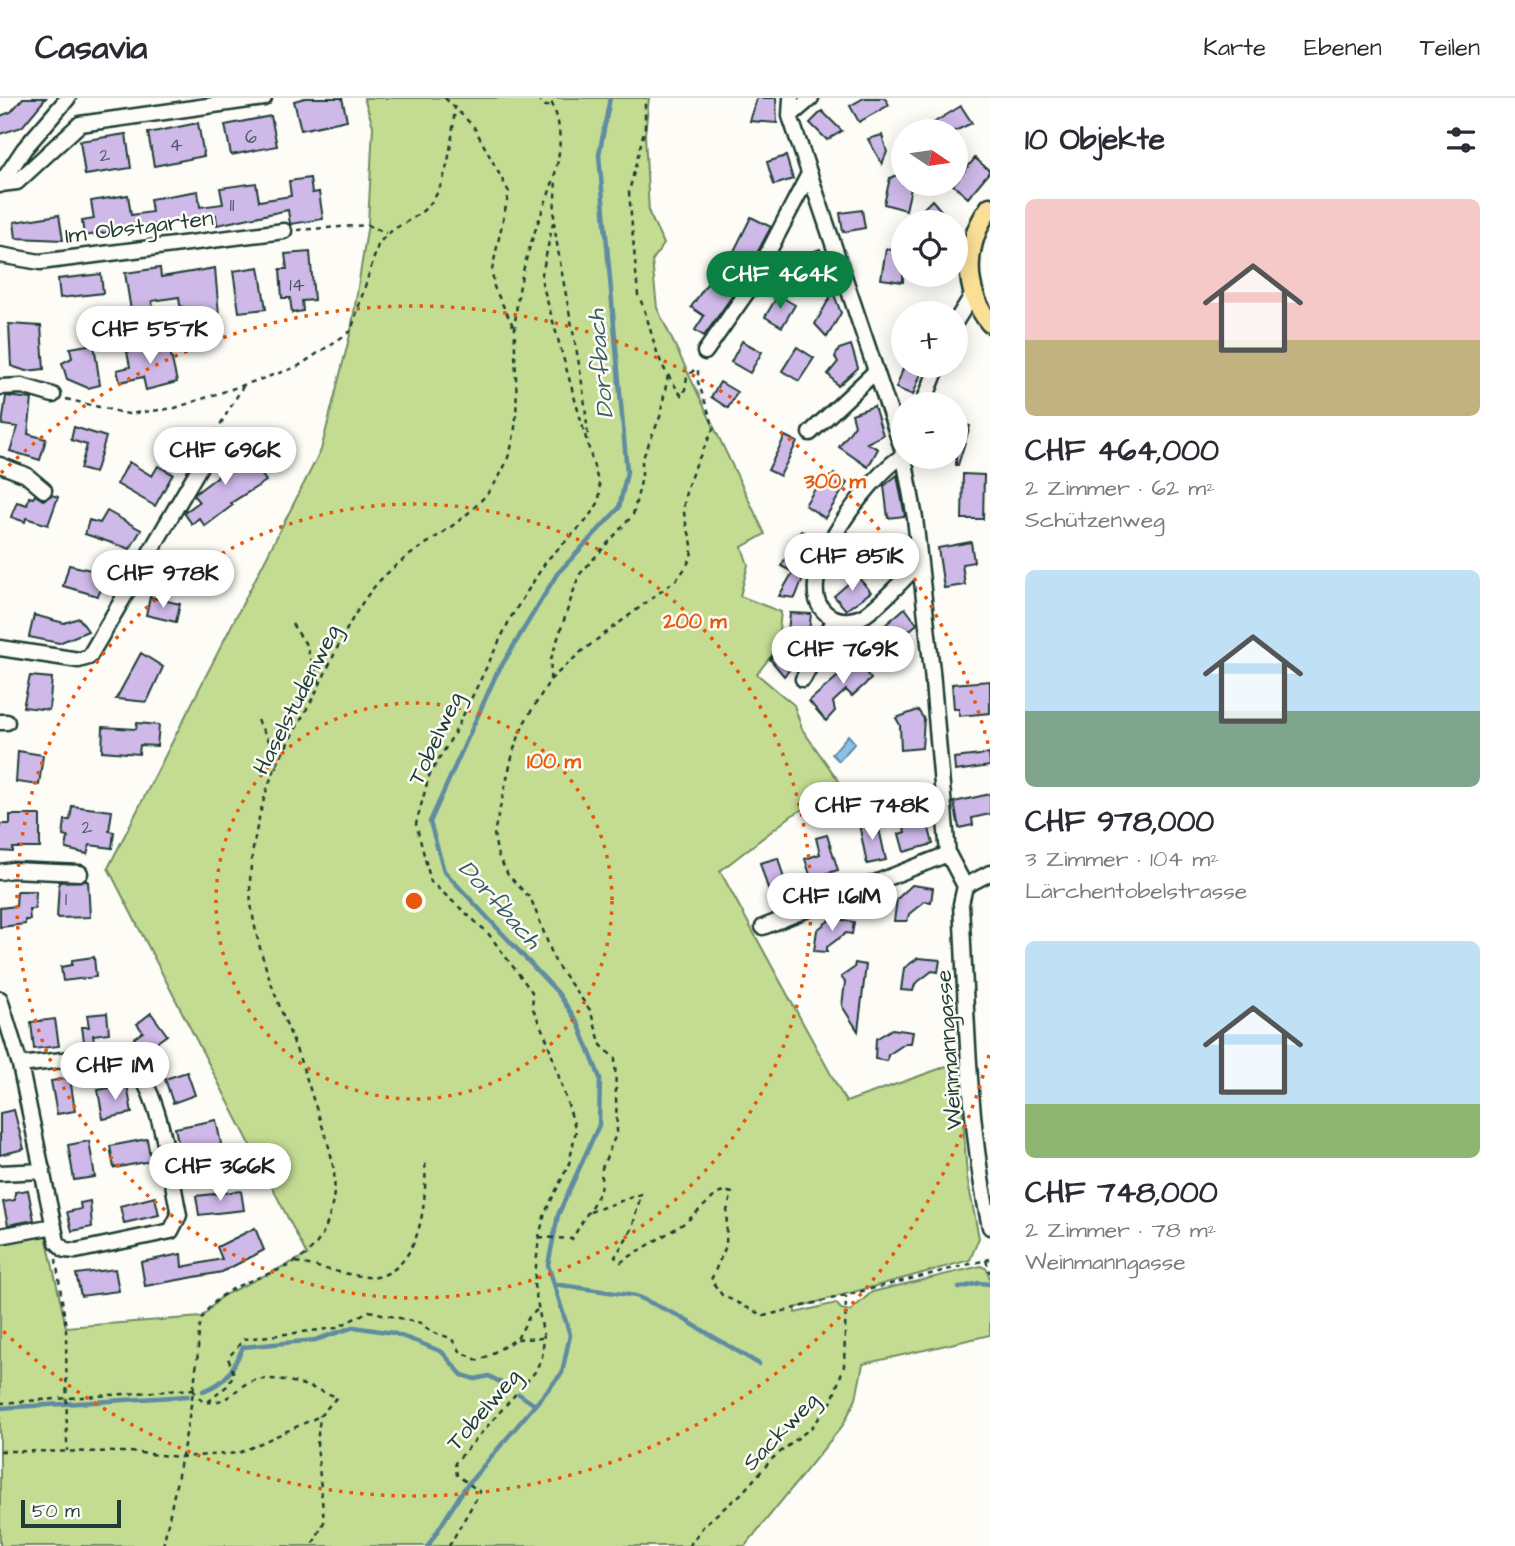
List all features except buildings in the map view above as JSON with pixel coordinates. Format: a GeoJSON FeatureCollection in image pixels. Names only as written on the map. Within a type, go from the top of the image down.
{"type":"FeatureCollection","features":[{"type":"Feature","properties":{"kind":"main road"},"geometry":{"type":"LineString","coordinates":[[990,207],[973,239],[969,276],[973,294],[990,323]]}},
{"type":"Feature","properties":{"kind":"street"},"geometry":{"type":"LineString","coordinates":[[0,184],[24,149],[68,98]]}},
{"type":"Feature","properties":{"kind":"street"},"geometry":{"type":"LineString","coordinates":[[0,184],[17,182],[80,124],[264,98]]}},
{"type":"Feature","properties":{"kind":"street"},"geometry":{"type":"LineString","coordinates":[[791,98],[790,116],[891,418]]}},
{"type":"Feature","properties":{"kind":"street"},"geometry":{"type":"LineString","coordinates":[[790,116],[811,98]]}},
{"type":"Feature","properties":{"kind":"street"},"geometry":{"type":"LineString","coordinates":[[705,352],[749,289],[809,174]]}},
{"type":"Feature","properties":{"kind":"street","name":"Im Obstgarten"},"geometry":{"type":"LineString","coordinates":[[0,255],[40,262],[284,232]]}},
{"type":"Feature","properties":{"kind":"street"},"geometry":{"type":"LineString","coordinates":[[968,302],[973,294]]}},
{"type":"Feature","properties":{"kind":"street"},"geometry":{"type":"LineString","coordinates":[[810,433],[876,372]]}},
{"type":"Feature","properties":{"kind":"street"},"geometry":{"type":"LineString","coordinates":[[0,387],[22,386],[53,395]]}},
{"type":"Feature","properties":{"kind":"street"},"geometry":{"type":"LineString","coordinates":[[891,462],[853,504],[836,530],[820,567],[816,594],[822,610],[835,619],[849,621],[863,616],[920,563]]}},
{"type":"Feature","properties":{"kind":"street"},"geometry":{"type":"LineString","coordinates":[[0,648],[79,660],[89,657],[202,463]]}},
{"type":"Feature","properties":{"kind":"street"},"geometry":{"type":"LineString","coordinates":[[0,465],[26,475],[44,490]]}},
{"type":"Feature","properties":{"kind":"street"},"geometry":{"type":"LineString","coordinates":[[905,469],[920,563],[948,854],[965,886],[990,873]]}},
{"type":"Feature","properties":{"kind":"street"},"geometry":{"type":"LineString","coordinates":[[803,679],[835,619]]}},
{"type":"Feature","properties":{"kind":"street"},"geometry":{"type":"LineString","coordinates":[[763,927],[948,854]]}},
{"type":"Feature","properties":{"kind":"street"},"geometry":{"type":"LineString","coordinates":[[0,872],[12,870],[80,873]]}},
{"type":"Feature","properties":{"kind":"street","name":"Weinmanngasse"},"geometry":{"type":"LineString","coordinates":[[965,886],[961,904],[970,1058],[980,1164],[990,1227]]}},
{"type":"Feature","properties":{"kind":"street"},"geometry":{"type":"LineString","coordinates":[[0,999],[20,1065],[57,1242],[65,1250],[76,1251],[171,1231],[179,1215],[156,1110],[136,1070],[123,1060],[105,1055],[20,1065]]}},
{"type":"Feature","properties":{"kind":"street"},"geometry":{"type":"LineString","coordinates":[[0,1174],[43,1171]]}},
{"type":"Feature","properties":{"kind":"street"},"geometry":{"type":"LineString","coordinates":[[0,1237],[54,1226]]}},
{"type":"Feature","properties":{"kind":"path"},"geometry":{"type":"LineString","coordinates":[[445,98],[474,127],[509,192],[492,270],[494,287],[515,330]]}},
{"type":"Feature","properties":{"kind":"path"},"geometry":{"type":"LineString","coordinates":[[538,98],[544,106],[554,106]]}},
{"type":"Feature","properties":{"kind":"path","name":"Haselstudenweg"},"geometry":{"type":"LineString","coordinates":[[163,1546],[193,1390],[202,1317],[222,1296],[308,1255],[321,1239],[331,1211],[334,1180],[305,1073],[262,951],[251,901],[257,838],[268,787],[320,684],[374,587],[416,551],[455,527],[493,486],[506,463],[516,432],[519,390],[515,330],[525,256],[556,175],[559,134],[554,106],[549,98]]}},
{"type":"Feature","properties":{"kind":"path"},"geometry":{"type":"LineString","coordinates":[[541,1237],[572,1239],[600,1192],[601,1168],[617,1132],[615,1059],[601,1045],[590,1010],[556,964],[531,899],[508,875],[497,853],[494,833],[514,749],[524,723],[550,680],[582,651],[676,580],[687,568],[693,552],[684,505],[714,427],[698,382],[698,367],[687,377],[684,395],[681,395],[661,365],[646,310],[638,295],[629,192],[645,127],[645,98]]}},
{"type":"Feature","properties":{"kind":"path"},"geometry":{"type":"LineString","coordinates":[[53,395],[128,414],[175,408],[296,367],[351,331],[379,246],[386,233],[427,208],[449,166],[456,107]]}},
{"type":"Feature","properties":{"kind":"path","name":"Tobelweg"},"geometry":{"type":"LineString","coordinates":[[449,1546],[479,1490],[457,1475],[455,1463],[535,1372],[542,1357],[544,1338],[534,1285],[541,1237],[545,1213],[569,1164],[576,1129],[547,1040],[533,1009],[532,992],[487,932],[431,882],[416,824],[429,776],[455,732],[511,617],[547,560],[586,522],[599,502],[600,488],[589,443],[541,279],[554,218],[556,175]]}},
{"type":"Feature","properties":{"kind":"path"},"geometry":{"type":"LineString","coordinates":[[554,218],[561,274],[581,373],[589,443]]}},
{"type":"Feature","properties":{"kind":"path"},"geometry":{"type":"LineString","coordinates":[[284,232],[368,225],[386,233]]}},
{"type":"Feature","properties":{"kind":"path"},"geometry":{"type":"LineString","coordinates":[[550,680],[551,659],[579,575],[633,515],[642,477],[642,460],[660,417],[668,375]]}},
{"type":"Feature","properties":{"kind":"path"},"geometry":{"type":"LineString","coordinates":[[202,463],[206,446],[245,383]]}},
{"type":"Feature","properties":{"kind":"path"},"geometry":{"type":"LineString","coordinates":[[292,624],[306,643],[320,684]]}},
{"type":"Feature","properties":{"kind":"path"},"geometry":{"type":"LineString","coordinates":[[257,720],[272,748],[276,769]]}},
{"type":"Feature","properties":{"kind":"path"},"geometry":{"type":"LineString","coordinates":[[296,1262],[375,1278],[396,1267],[413,1243],[424,1214],[425,1159]]}},
{"type":"Feature","properties":{"kind":"path"},"geometry":{"type":"LineString","coordinates":[[590,1212],[642,1194],[632,1229],[616,1251],[615,1257],[621,1262],[686,1222],[725,1191],[732,1193],[727,1212],[726,1246],[711,1280],[722,1296],[764,1317],[988,1259],[990,1273]]}},
{"type":"Feature","properties":{"kind":"path"},"geometry":{"type":"LineString","coordinates":[[57,1242],[55,1257],[66,1327],[67,1451]]}},
{"type":"Feature","properties":{"kind":"path","name":"Sackweg"},"geometry":{"type":"LineString","coordinates":[[690,1546],[705,1524],[749,1486],[773,1458],[813,1426],[832,1401],[841,1379],[847,1348],[846,1296]]}},
{"type":"Feature","properties":{"kind":"path"},"geometry":{"type":"LineString","coordinates":[[517,1339],[529,1317],[538,1309]]}},
{"type":"Feature","properties":{"kind":"path"},"geometry":{"type":"LineString","coordinates":[[208,1402],[227,1386],[234,1374],[229,1360],[244,1339],[331,1329],[369,1311],[421,1323],[432,1332],[451,1339],[460,1351],[479,1361],[517,1339],[544,1338]]}},
{"type":"Feature","properties":{"kind":"path"},"geometry":{"type":"LineString","coordinates":[[0,1403],[193,1390],[203,1402],[222,1403],[255,1380],[291,1381],[337,1397],[320,1416],[263,1445],[239,1453],[181,1457],[67,1451],[0,1451]]}},
{"type":"Feature","properties":{"kind":"path"},"geometry":{"type":"LineString","coordinates":[[312,1546],[324,1522],[317,1444],[320,1416]]}},
{"type":"Feature","properties":{"kind":"green space"},"geometry":{"type":"Polygon","coordinates":[[[364,98],[649,98],[645,134],[649,213],[664,244],[652,261],[657,308],[765,534],[742,547],[748,565],[740,596],[781,612],[777,648],[757,674],[794,705],[802,729],[843,787],[791,816],[720,871],[846,1102],[959,1062],[967,1177],[979,1238],[970,1260],[795,1308],[795,1313],[836,1303],[841,1309],[850,1311],[872,1292],[981,1266],[987,1269],[990,1280],[990,1335],[863,1364],[856,1399],[843,1425],[745,1546],[0,1546],[0,1240],[45,1231],[66,1327],[202,1317],[222,1296],[307,1255],[108,868],[321,450],[351,331],[368,224],[373,126],[364,98]]]}},
{"type":"Feature","properties":{"kind":"water"},"geometry":{"type":"Polygon","coordinates":[[[848,735],[855,743],[839,761],[832,754],[848,735]]]}},
{"type":"Feature","properties":{"kind":"waterway","name":"Dorfbach"},"geometry":{"type":"LineString","coordinates":[[428,1546],[464,1489],[562,1373],[570,1335],[548,1265],[558,1215],[599,1125],[600,1078],[578,1023],[558,993],[444,871],[430,822],[496,675],[557,574],[619,508],[627,472],[599,155],[610,98]]}},
{"type":"Feature","properties":{"kind":"waterway"},"geometry":{"type":"LineString","coordinates":[[959,1288],[979,1283],[990,1284]]}},
{"type":"Feature","properties":{"kind":"waterway"},"geometry":{"type":"LineString","coordinates":[[554,1284],[636,1296],[677,1315],[759,1364]]}},
{"type":"Feature","properties":{"kind":"waterway"},"geometry":{"type":"LineString","coordinates":[[203,1391],[224,1379],[243,1347],[315,1340],[354,1327],[393,1333],[423,1344],[442,1352],[462,1375],[475,1379],[489,1376],[509,1387]]}},
{"type":"Feature","properties":{"kind":"waterway"},"geometry":{"type":"LineString","coordinates":[[519,1394],[535,1405]]}},
{"type":"Feature","properties":{"kind":"waterway"},"geometry":{"type":"LineString","coordinates":[[0,1408],[188,1396]]}}]}
